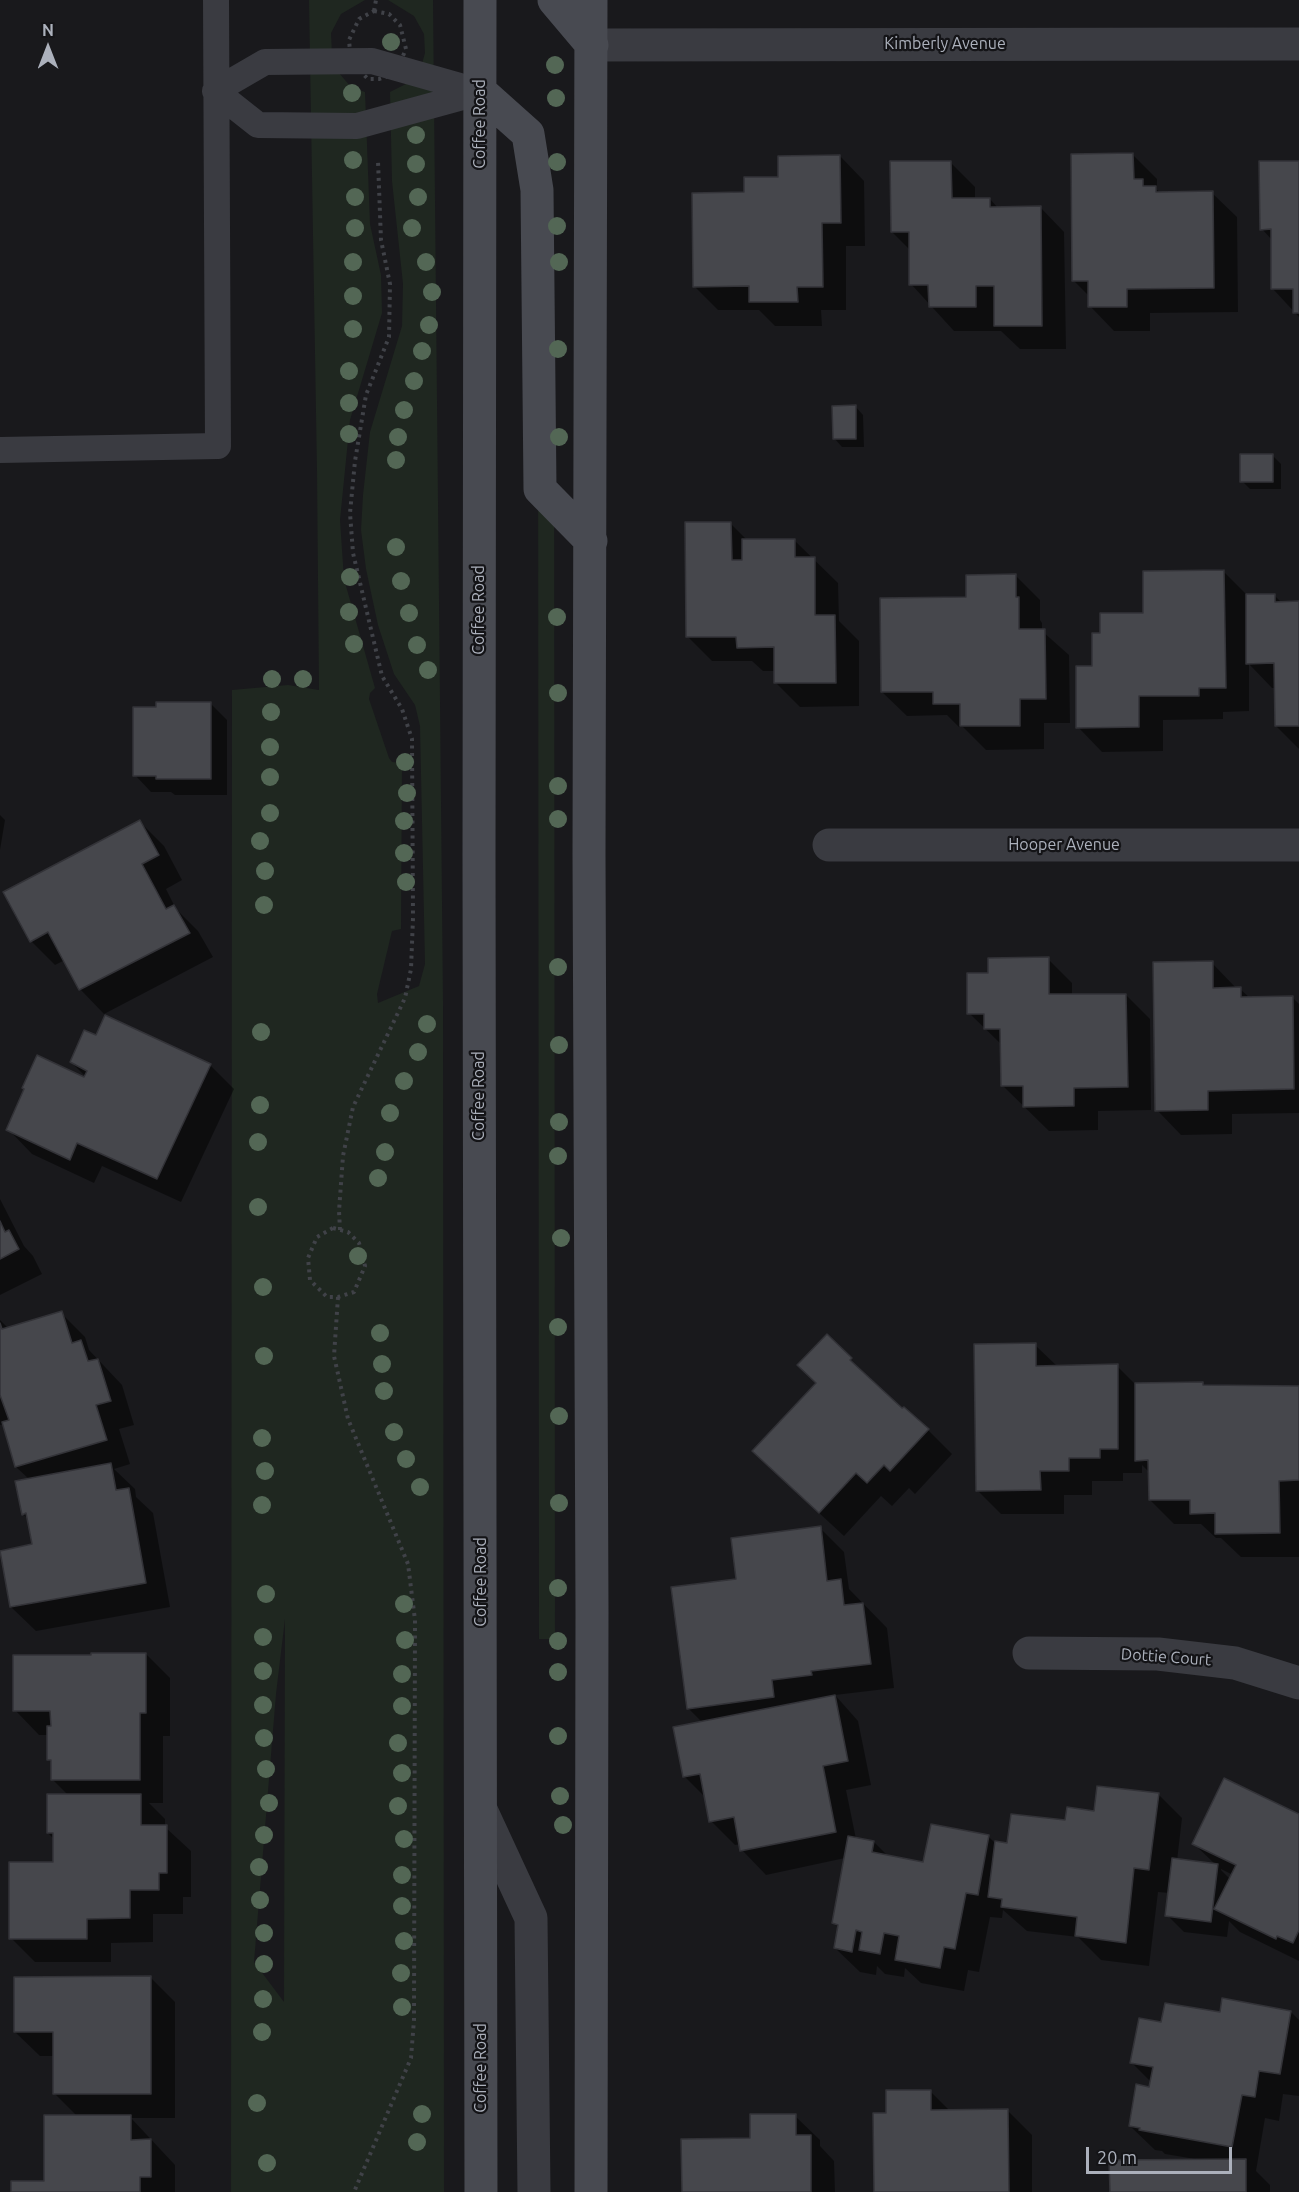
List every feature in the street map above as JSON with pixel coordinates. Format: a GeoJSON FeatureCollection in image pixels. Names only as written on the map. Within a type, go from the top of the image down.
{"type":"FeatureCollection","features":[{"type":"Feature","properties":{"kind":"main road","name":"Coffee Road"},"geometry":{"type":"LineString","coordinates":[[480,0],[478,865],[481,2192]]}},
{"type":"Feature","properties":{"kind":"main road"},"geometry":{"type":"LineString","coordinates":[[554,0],[592,45]]}},
{"type":"Feature","properties":{"kind":"main road"},"geometry":{"type":"LineString","coordinates":[[591,0],[591,2192]]}},
{"type":"Feature","properties":{"kind":"main road"},"geometry":{"type":"LineString","coordinates":[[480,92],[528,134],[537,190],[540,489],[591,541]]}},
{"type":"Feature","properties":{"kind":"street","name":"Kimberly Avenue"},"geometry":{"type":"LineString","coordinates":[[592,45],[1299,44]]}},
{"type":"Feature","properties":{"kind":"street","name":"Hooper Avenue"},"geometry":{"type":"LineString","coordinates":[[829,845],[1299,845]]}},
{"type":"Feature","properties":{"kind":"street","name":"Dottie Court"},"geometry":{"type":"LineString","coordinates":[[1029,1653],[1158,1654],[1235,1663],[1299,1683]]}},
{"type":"Feature","properties":{"kind":"street"},"geometry":{"type":"LineString","coordinates":[[481,1810],[531,1918],[534,2192]]}},
{"type":"Feature","properties":{"kind":"lane"},"geometry":{"type":"LineString","coordinates":[[0,450],[218,446],[216,0]]}},
{"type":"Feature","properties":{"kind":"lane"},"geometry":{"type":"LineString","coordinates":[[215,91],[265,62],[372,61],[480,92]]}},
{"type":"Feature","properties":{"kind":"lane"},"geometry":{"type":"LineString","coordinates":[[215,91],[258,125],[357,126],[480,92]]}},
{"type":"Feature","properties":{"kind":"path"},"geometry":{"type":"LineString","coordinates":[[374,11],[376,0]]}},
{"type":"Feature","properties":{"kind":"path"},"geometry":{"type":"LineString","coordinates":[[340,1230],[343,1156],[353,1107],[405,998],[411,969],[413,918],[412,739],[402,709],[382,676],[353,553],[350,513],[355,461],[366,395],[389,337],[390,284],[381,240],[376,121],[379,80]]}},
{"type":"Feature","properties":{"kind":"path"},"geometry":{"type":"LineString","coordinates":[[333,1228],[340,1230],[348,1232],[359,1243],[364,1266],[354,1292],[338,1297],[327,1297],[310,1280],[308,1258],[317,1237],[333,1228]]}},
{"type":"Feature","properties":{"kind":"path"},"geometry":{"type":"LineString","coordinates":[[338,1297],[334,1356],[348,1419],[408,1564],[415,1620],[414,2020],[411,2058],[354,2192]]}},
{"type":"Feature","properties":{"kind":"shaded area"},"geometry":{"type":"Polygon","coordinates":[[[309,0],[365,0],[341,14],[331,33],[332,54],[339,73],[351,87],[365,92],[370,224],[381,275],[382,313],[350,420],[340,520],[344,579],[375,688],[370,693],[369,699],[389,758],[392,762],[402,763],[401,929],[392,931],[377,994],[378,1003],[419,986],[425,964],[420,726],[415,705],[394,674],[378,625],[366,569],[361,530],[370,432],[402,326],[403,284],[392,181],[390,92],[408,83],[419,74],[425,53],[424,34],[414,16],[388,0],[433,0],[443,1001],[444,2192],[231,2192],[232,690],[288,685],[319,690],[309,0]],[[285,1619],[276,1694],[254,1962],[284,2002],[285,1619]]]}},
{"type":"Feature","properties":{"kind":"shaded area"},"geometry":{"type":"Polygon","coordinates":[[[538,300],[554,300],[555,1639],[539,1639],[538,300]]]}},
{"type":"Feature","properties":{"kind":"building"},"geometry":{"type":"Polygon","coordinates":[[[1133,153],[1134,179],[1143,179],[1143,186],[1156,186],[1156,192],[1213,191],[1214,288],[1127,289],[1127,307],[1088,307],[1088,281],[1072,281],[1071,154],[1133,153]]]}},
{"type":"Feature","properties":{"kind":"building"},"geometry":{"type":"Polygon","coordinates":[[[840,155],[841,223],[822,223],[823,287],[797,287],[798,302],[749,302],[749,286],[693,287],[692,193],[744,192],[744,177],[778,177],[778,156],[840,155]]]}},
{"type":"Feature","properties":{"kind":"building"},"geometry":{"type":"Polygon","coordinates":[[[890,161],[951,161],[952,198],[990,198],[990,207],[1041,206],[1042,326],[994,326],[994,286],[976,286],[976,307],[929,307],[928,285],[909,285],[909,232],[891,232],[890,161]]]}},
{"type":"Feature","properties":{"kind":"building"},"geometry":{"type":"Polygon","coordinates":[[[1259,161],[1299,161],[1299,313],[1293,313],[1293,289],[1271,289],[1271,229],[1260,230],[1259,161]]]}},
{"type":"Feature","properties":{"kind":"building"},"geometry":{"type":"Polygon","coordinates":[[[856,405],[856,439],[833,439],[832,406],[856,405]]]}},
{"type":"Feature","properties":{"kind":"building"},"geometry":{"type":"Polygon","coordinates":[[[1240,454],[1273,454],[1273,482],[1240,482],[1240,454]]]}},
{"type":"Feature","properties":{"kind":"building"},"geometry":{"type":"Polygon","coordinates":[[[685,522],[731,522],[732,560],[742,560],[742,539],[795,539],[795,557],[815,557],[815,615],[835,615],[836,683],[774,683],[774,647],[737,648],[736,637],[686,637],[685,522]]]}},
{"type":"Feature","properties":{"kind":"building"},"geometry":{"type":"Polygon","coordinates":[[[1224,570],[1226,688],[1199,688],[1199,696],[1139,696],[1139,727],[1076,728],[1076,666],[1092,666],[1092,633],[1100,633],[1100,613],[1143,613],[1143,571],[1224,570]]]}},
{"type":"Feature","properties":{"kind":"building"},"geometry":{"type":"Polygon","coordinates":[[[1016,574],[1019,629],[1045,629],[1046,699],[1020,699],[1020,726],[960,726],[960,704],[933,704],[933,692],[881,692],[880,598],[966,597],[966,575],[1016,574]]]}},
{"type":"Feature","properties":{"kind":"building"},"geometry":{"type":"Polygon","coordinates":[[[1246,594],[1275,594],[1275,602],[1299,601],[1299,726],[1275,726],[1274,663],[1246,664],[1246,594]]]}},
{"type":"Feature","properties":{"kind":"building"},"geometry":{"type":"Polygon","coordinates":[[[156,702],[211,702],[211,779],[156,779],[156,776],[133,776],[133,707],[156,707],[156,702]]]}},
{"type":"Feature","properties":{"kind":"building"},"geometry":{"type":"Polygon","coordinates":[[[140,820],[159,855],[142,864],[166,909],[174,905],[190,933],[79,990],[48,932],[30,942],[3,892],[140,820]]]}},
{"type":"Feature","properties":{"kind":"building"},"geometry":{"type":"Polygon","coordinates":[[[1049,957],[1049,994],[1126,994],[1128,1087],[1074,1088],[1074,1106],[1023,1107],[1023,1086],[1001,1086],[1000,1029],[984,1029],[984,1014],[967,1014],[967,973],[988,973],[988,958],[1049,957]]]}},
{"type":"Feature","properties":{"kind":"building"},"geometry":{"type":"Polygon","coordinates":[[[1213,961],[1213,988],[1241,987],[1241,997],[1293,996],[1294,1089],[1208,1091],[1208,1110],[1155,1111],[1153,962],[1213,961]]]}},
{"type":"Feature","properties":{"kind":"building"},"geometry":{"type":"Polygon","coordinates":[[[105,1015],[211,1064],[157,1179],[77,1143],[70,1160],[6,1130],[37,1055],[84,1077],[87,1071],[70,1062],[84,1030],[96,1035],[105,1015]]]}},
{"type":"Feature","properties":{"kind":"building"},"geometry":{"type":"Polygon","coordinates":[[[0,1221],[5,1232],[9,1230],[19,1249],[0,1259],[0,1221]]]}},
{"type":"Feature","properties":{"kind":"building"},"geometry":{"type":"Polygon","coordinates":[[[62,1311],[72,1343],[81,1340],[88,1361],[98,1359],[111,1401],[96,1405],[107,1440],[15,1467],[2,1422],[9,1420],[0,1395],[0,1323],[2,1329],[62,1311]]]}},
{"type":"Feature","properties":{"kind":"building"},"geometry":{"type":"Polygon","coordinates":[[[827,1334],[852,1358],[850,1360],[902,1408],[904,1407],[929,1429],[890,1471],[884,1465],[867,1483],[856,1473],[819,1513],[752,1451],[816,1383],[797,1365],[827,1334]]]}},
{"type":"Feature","properties":{"kind":"building"},"geometry":{"type":"Polygon","coordinates":[[[1036,1343],[1036,1366],[1118,1364],[1118,1449],[1100,1449],[1100,1458],[1069,1458],[1069,1471],[1040,1471],[1041,1490],[976,1491],[974,1344],[1036,1343]]]}},
{"type":"Feature","properties":{"kind":"building"},"geometry":{"type":"Polygon","coordinates":[[[1203,1382],[1203,1385],[1299,1386],[1299,1480],[1279,1481],[1280,1533],[1215,1534],[1215,1513],[1190,1514],[1190,1500],[1149,1500],[1148,1460],[1135,1461],[1135,1383],[1203,1382]]]}},
{"type":"Feature","properties":{"kind":"building"},"geometry":{"type":"Polygon","coordinates":[[[111,1463],[116,1490],[129,1488],[146,1583],[10,1607],[0,1551],[32,1544],[26,1513],[22,1515],[15,1481],[111,1463]]]}},
{"type":"Feature","properties":{"kind":"building"},"geometry":{"type":"Polygon","coordinates":[[[821,1526],[827,1581],[841,1579],[844,1605],[863,1603],[871,1664],[811,1671],[812,1675],[772,1680],[774,1697],[687,1709],[671,1587],[736,1579],[731,1538],[821,1526]]]}},
{"type":"Feature","properties":{"kind":"building"},"geometry":{"type":"Polygon","coordinates":[[[91,1653],[146,1653],[146,1713],[140,1713],[140,1780],[51,1780],[51,1760],[47,1760],[47,1726],[51,1726],[50,1711],[13,1711],[13,1655],[91,1655],[91,1653]]]}},
{"type":"Feature","properties":{"kind":"building"},"geometry":{"type":"Polygon","coordinates":[[[835,1695],[848,1761],[823,1766],[836,1832],[740,1851],[734,1817],[709,1822],[700,1774],[683,1777],[673,1727],[835,1695]]]}},
{"type":"Feature","properties":{"kind":"building"},"geometry":{"type":"Polygon","coordinates":[[[1224,1778],[1299,1814],[1299,1930],[1293,1943],[1277,1936],[1276,1939],[1214,1909],[1236,1865],[1192,1844],[1224,1778]]]}},
{"type":"Feature","properties":{"kind":"building"},"geometry":{"type":"Polygon","coordinates":[[[1097,1786],[1159,1793],[1149,1870],[1134,1868],[1126,1943],[1075,1936],[1077,1917],[1001,1907],[1002,1899],[988,1897],[995,1841],[1007,1843],[1011,1814],[1065,1820],[1067,1807],[1094,1811],[1097,1786]]]}},
{"type":"Feature","properties":{"kind":"building"},"geometry":{"type":"Polygon","coordinates":[[[47,1794],[141,1794],[141,1825],[167,1825],[167,1873],[159,1873],[159,1890],[130,1890],[130,1918],[87,1919],[87,1939],[9,1939],[9,1862],[53,1862],[53,1833],[47,1833],[47,1794]]]}},
{"type":"Feature","properties":{"kind":"building"},"geometry":{"type":"Polygon","coordinates":[[[931,1824],[989,1835],[978,1895],[966,1893],[955,1949],[944,1947],[940,1968],[895,1960],[899,1936],[884,1933],[880,1954],[859,1950],[862,1932],[856,1930],[852,1952],[834,1948],[838,1925],[832,1923],[848,1836],[874,1841],[872,1852],[923,1862],[931,1824]]]}},
{"type":"Feature","properties":{"kind":"building"},"geometry":{"type":"Polygon","coordinates":[[[1172,1858],[1218,1864],[1211,1922],[1165,1916],[1172,1858]]]}},
{"type":"Feature","properties":{"kind":"building"},"geometry":{"type":"Polygon","coordinates":[[[151,1976],[151,2094],[53,2094],[53,2032],[14,2032],[14,1977],[151,1976]]]}},
{"type":"Feature","properties":{"kind":"building"},"geometry":{"type":"Polygon","coordinates":[[[1222,1998],[1291,2011],[1280,2074],[1259,2071],[1255,2097],[1242,2095],[1232,2147],[1139,2130],[1140,2128],[1129,2126],[1136,2084],[1149,2087],[1153,2067],[1130,2063],[1139,2018],[1161,2022],[1165,2003],[1220,2012],[1222,1998]]]}},
{"type":"Feature","properties":{"kind":"building"},"geometry":{"type":"Polygon","coordinates":[[[886,2090],[931,2090],[931,2110],[1008,2109],[1009,2192],[874,2192],[873,2113],[886,2113],[886,2090]]]}},
{"type":"Feature","properties":{"kind":"building"},"geometry":{"type":"Polygon","coordinates":[[[750,2114],[796,2114],[796,2135],[811,2135],[811,2192],[682,2192],[681,2139],[750,2138],[750,2114]]]}},
{"type":"Feature","properties":{"kind":"building"},"geometry":{"type":"Polygon","coordinates":[[[44,2115],[131,2115],[131,2140],[151,2139],[151,2177],[140,2177],[140,2192],[11,2192],[11,2181],[44,2181],[44,2115]]]}},
{"type":"Feature","properties":{"kind":"building"},"geometry":{"type":"Polygon","coordinates":[[[1246,2159],[1246,2192],[1110,2192],[1109,2160],[1246,2159]]]}}]}
